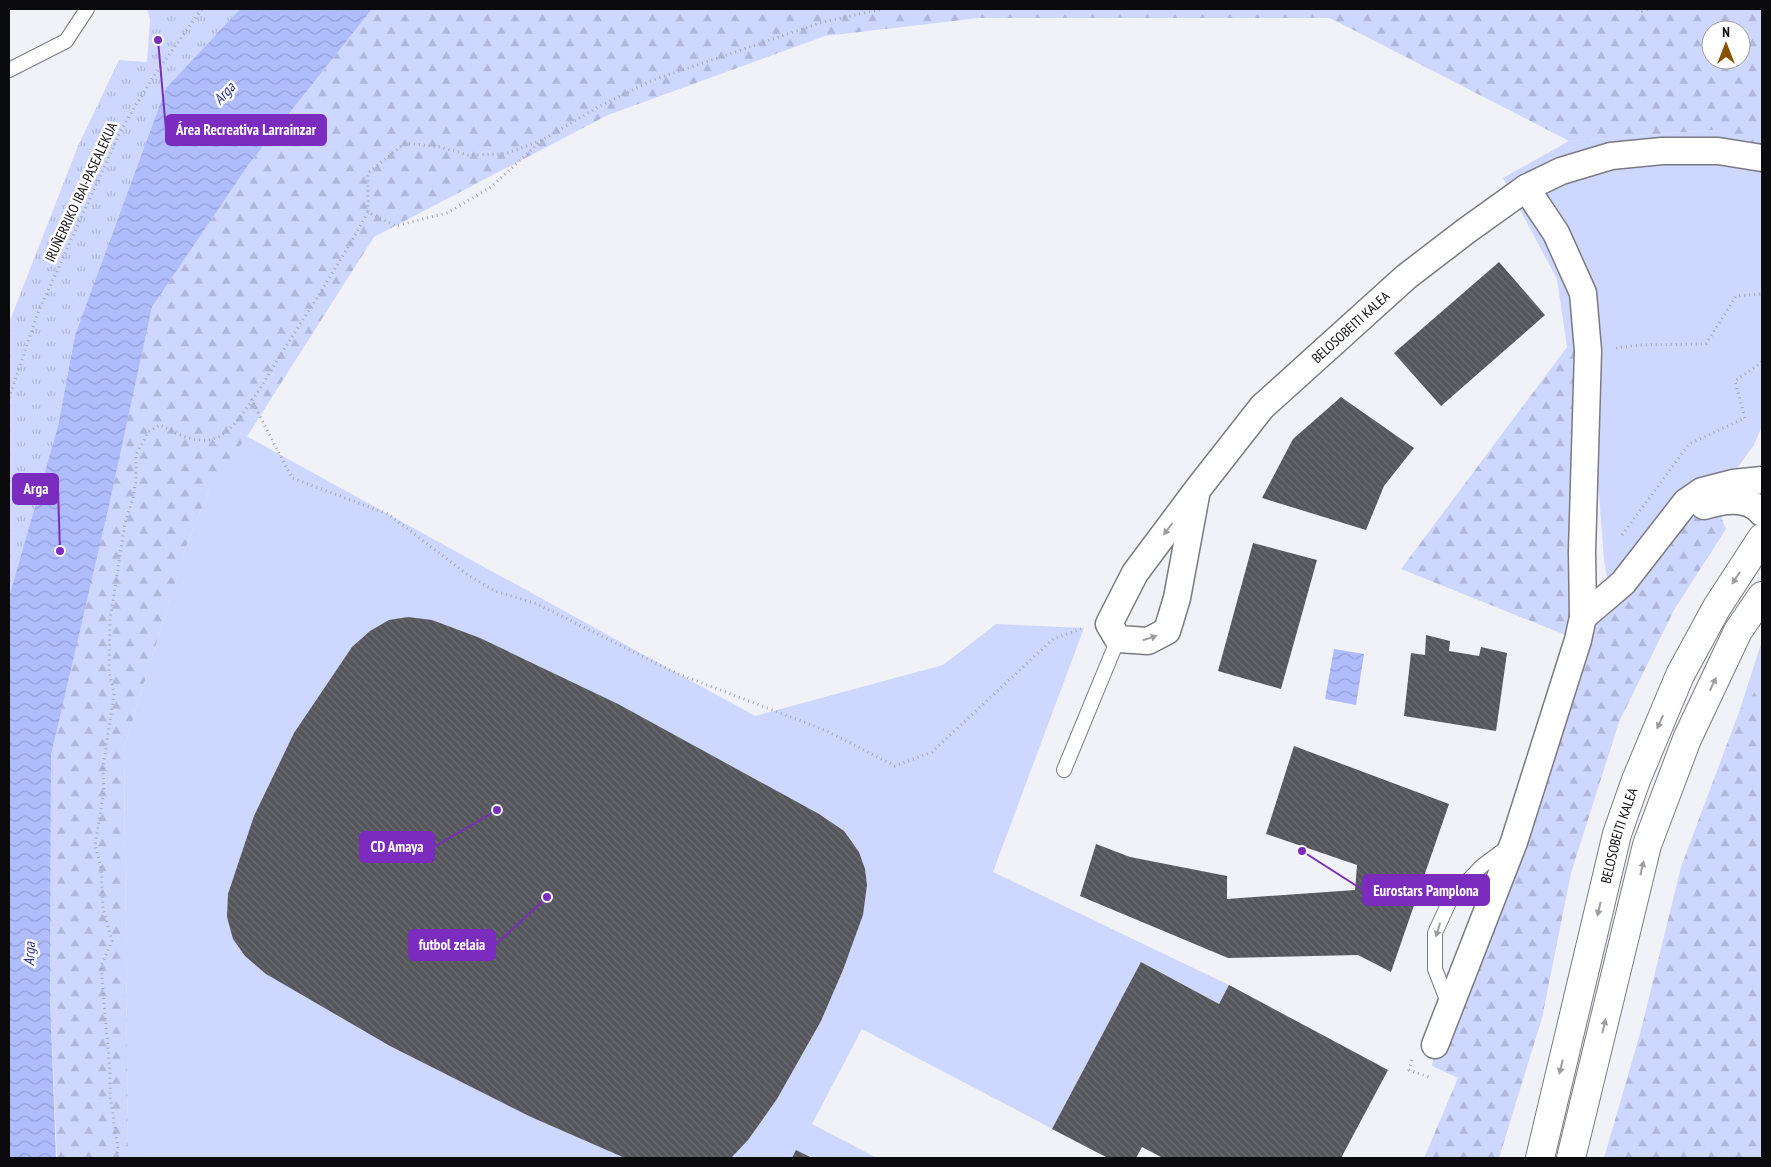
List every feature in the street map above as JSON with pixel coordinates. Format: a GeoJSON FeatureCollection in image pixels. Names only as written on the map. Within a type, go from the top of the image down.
{"type":"FeatureCollection","features":[{"type":"Feature","properties":{"kind":"main road","name":"BELOSOBEITI KALEA"},"geometry":{"type":"LineString","coordinates":[[1540,1158],[1617,834],[1636,780],[1680,675],[1717,607],[1762,538]]}},
{"type":"Feature","properties":{"kind":"main road","name":"BELOSOBEITI KALEA"},"geometry":{"type":"LineString","coordinates":[[1571,1158],[1647,845],[1687,739],[1738,631],[1762,596]]}},
{"type":"Feature","properties":{"kind":"street","name":"BELOSOBEITI KALEA"},"geometry":{"type":"LineString","coordinates":[[1197,490],[1177,598],[1167,631],[1148,641],[1114,632],[1135,573],[1197,490],[1262,408],[1406,277],[1466,230],[1526,188],[1561,171],[1611,156],[1662,151],[1718,151],[1762,158]]}},
{"type":"Feature","properties":{"kind":"street"},"geometry":{"type":"LineString","coordinates":[[1435,1045],[1514,842],[1578,640],[1583,617],[1582,551],[1588,351],[1583,293],[1556,233],[1526,188]]}},
{"type":"Feature","properties":{"kind":"street"},"geometry":{"type":"LineString","coordinates":[[1583,617],[1623,584],[1686,502],[1702,491],[1762,480]]}},
{"type":"Feature","properties":{"kind":"street"},"geometry":{"type":"LineString","coordinates":[[1583,617],[1617,604],[1650,571],[1686,522],[1703,506],[1733,500],[1759,508],[1762,513]]}},
{"type":"Feature","properties":{"kind":"lane"},"geometry":{"type":"LineString","coordinates":[[9,70],[66,41],[87,9]]}},
{"type":"Feature","properties":{"kind":"lane"},"geometry":{"type":"LineString","coordinates":[[1064,770],[1114,632]]}},
{"type":"Feature","properties":{"kind":"lane"},"geometry":{"type":"LineString","coordinates":[[1450,1008],[1435,969],[1435,932],[1451,898],[1482,866],[1514,842]]}},
{"type":"Feature","properties":{"kind":"path","name":"IRUÑERRIKO IBAI-PASEALEKUA"},"geometry":{"type":"LineString","coordinates":[[9,398],[36,315],[122,130],[153,77],[202,9]]}},
{"type":"Feature","properties":{"kind":"path"},"geometry":{"type":"LineString","coordinates":[[117,1158],[118,1149],[110,1096],[110,1072],[101,966],[112,941],[103,908],[101,868],[95,845],[104,791],[103,768],[114,694],[109,671],[110,620],[125,523],[133,498],[136,480],[136,455],[148,432],[160,425],[196,440],[219,437],[234,425],[343,256],[368,212],[368,173],[405,144],[440,147],[468,155],[505,154],[542,140],[600,106],[653,80],[823,22],[882,9]]}},
{"type":"Feature","properties":{"kind":"path"},"geometry":{"type":"LineString","coordinates":[[1637,9],[1642,11],[1648,9]]}},
{"type":"Feature","properties":{"kind":"path"},"geometry":{"type":"LineString","coordinates":[[368,212],[395,226],[447,213],[491,187],[542,140]]}},
{"type":"Feature","properties":{"kind":"path"},"geometry":{"type":"LineString","coordinates":[[1588,351],[1639,346],[1706,344],[1736,296],[1762,294]]}},
{"type":"Feature","properties":{"kind":"path"},"geometry":{"type":"LineString","coordinates":[[1621,537],[1689,444],[1745,418],[1735,380],[1762,362]]}},
{"type":"Feature","properties":{"kind":"path"},"geometry":{"type":"LineString","coordinates":[[251,399],[292,478],[388,514],[468,575],[494,591],[537,604],[676,673],[827,731],[895,766],[932,752],[1053,639],[1084,628],[1114,632]]}},
{"type":"Feature","properties":{"kind":"green space"},"geometry":{"type":"Polygon","coordinates":[[[147,9],[240,9],[166,88],[75,335],[58,426],[9,597],[9,323],[78,146],[119,60],[147,62],[150,19],[147,9]]]}},
{"type":"Feature","properties":{"kind":"green space"},"geometry":{"type":"Polygon","coordinates":[[[372,9],[1762,9],[1762,145],[1712,130],[1569,141],[1330,18],[979,18],[825,36],[608,115],[374,237],[246,438],[213,481],[187,544],[124,748],[128,1158],[57,1158],[50,998],[51,755],[152,307],[249,164],[372,9]]]}},
{"type":"Feature","properties":{"kind":"green space"},"geometry":{"type":"Polygon","coordinates":[[[1712,130],[1762,145],[1762,426],[1754,445],[1714,500],[1610,594],[1604,560],[1588,351],[1567,347],[1557,279],[1503,178],[1569,141],[1712,130]]]}},
{"type":"Feature","properties":{"kind":"green space"},"geometry":{"type":"Polygon","coordinates":[[[1567,347],[1588,351],[1584,617],[1703,506],[1714,500],[1726,529],[1674,610],[1619,722],[1571,873],[1542,1018],[1499,1158],[1424,1158],[1458,1078],[1432,1066],[1435,1045],[1578,640],[1401,569],[1567,347]]]}},
{"type":"Feature","properties":{"kind":"green space"},"geometry":{"type":"Polygon","coordinates":[[[237,431],[755,716],[943,665],[996,624],[1084,628],[993,872],[1229,985],[1388,1070],[1341,1158],[1163,1158],[1142,1147],[1136,1158],[1108,1158],[862,1029],[812,1124],[877,1158],[128,1158],[124,748],[187,544],[213,481],[237,431]]]}},
{"type":"Feature","properties":{"kind":"green space"},"geometry":{"type":"Polygon","coordinates":[[[1762,641],[1762,685],[1739,712],[1762,641]]]}},
{"type":"Feature","properties":{"kind":"green space"},"geometry":{"type":"Polygon","coordinates":[[[1762,683],[1762,1158],[1604,1158],[1640,1034],[1681,867],[1739,712],[1762,683]]]}},
{"type":"Feature","properties":{"kind":"water","name":"Arga"},"geometry":{"type":"Polygon","coordinates":[[[240,9],[372,9],[249,164],[152,307],[109,505],[51,755],[50,998],[56,1158],[9,1158],[9,597],[58,426],[75,335],[166,88],[240,9]]]}},
{"type":"Feature","properties":{"kind":"water"},"geometry":{"type":"Polygon","coordinates":[[[1334,649],[1364,654],[1356,705],[1325,699],[1334,649]]]}},
{"type":"Feature","properties":{"kind":"building"},"geometry":{"type":"Polygon","coordinates":[[[1499,262],[1545,315],[1441,406],[1394,353],[1499,262]]]}},
{"type":"Feature","properties":{"kind":"building"},"geometry":{"type":"Polygon","coordinates":[[[1341,397],[1414,448],[1384,486],[1366,530],[1262,498],[1293,439],[1341,397]]]}},
{"type":"Feature","properties":{"kind":"building"},"geometry":{"type":"Polygon","coordinates":[[[1253,543],[1317,560],[1281,689],[1218,671],[1253,543]]]}},
{"type":"Feature","properties":{"kind":"building"},"geometry":{"type":"Polygon","coordinates":[[[408,617],[432,620],[480,638],[618,704],[819,814],[844,831],[859,852],[865,869],[867,885],[863,915],[843,970],[821,1021],[777,1099],[748,1140],[731,1158],[625,1158],[531,1117],[390,1046],[266,974],[245,956],[233,939],[227,917],[228,894],[254,816],[294,733],[352,647],[370,631],[389,620],[408,617]]]}},
{"type":"Feature","properties":{"kind":"building"},"geometry":{"type":"Polygon","coordinates":[[[1426,635],[1450,641],[1449,651],[1479,656],[1481,647],[1507,653],[1496,731],[1404,716],[1411,653],[1425,655],[1426,635]]]}},
{"type":"Feature","properties":{"kind":"building"},"geometry":{"type":"Polygon","coordinates":[[[1294,746],[1449,804],[1391,972],[1358,955],[1228,958],[1080,896],[1096,844],[1130,857],[1227,876],[1227,899],[1355,890],[1357,865],[1266,834],[1294,746]]]}},
{"type":"Feature","properties":{"kind":"building"},"geometry":{"type":"Polygon","coordinates":[[[1141,962],[1219,1004],[1229,985],[1388,1070],[1341,1158],[1163,1158],[1142,1147],[1136,1158],[1108,1158],[1052,1129],[1141,962]]]}},
{"type":"Feature","properties":{"kind":"building"},"geometry":{"type":"Polygon","coordinates":[[[796,1150],[812,1158],[792,1158],[796,1150]]]}},
{"type":"Feature","properties":{"kind":"place","name":"Área Recreativa Larrainzar"},"geometry":{"type":"Point","coordinates":[158,40]}},
{"type":"Feature","properties":{"kind":"place","name":"Arga"},"geometry":{"type":"Point","coordinates":[60,551]}},
{"type":"Feature","properties":{"kind":"place","name":"CD Amaya"},"geometry":{"type":"Point","coordinates":[497,810]}},
{"type":"Feature","properties":{"kind":"place","name":"Eurostars Pamplona"},"geometry":{"type":"Point","coordinates":[1302,851]}},
{"type":"Feature","properties":{"kind":"place","name":"futbol zelaia"},"geometry":{"type":"Point","coordinates":[547,897]}}]}
